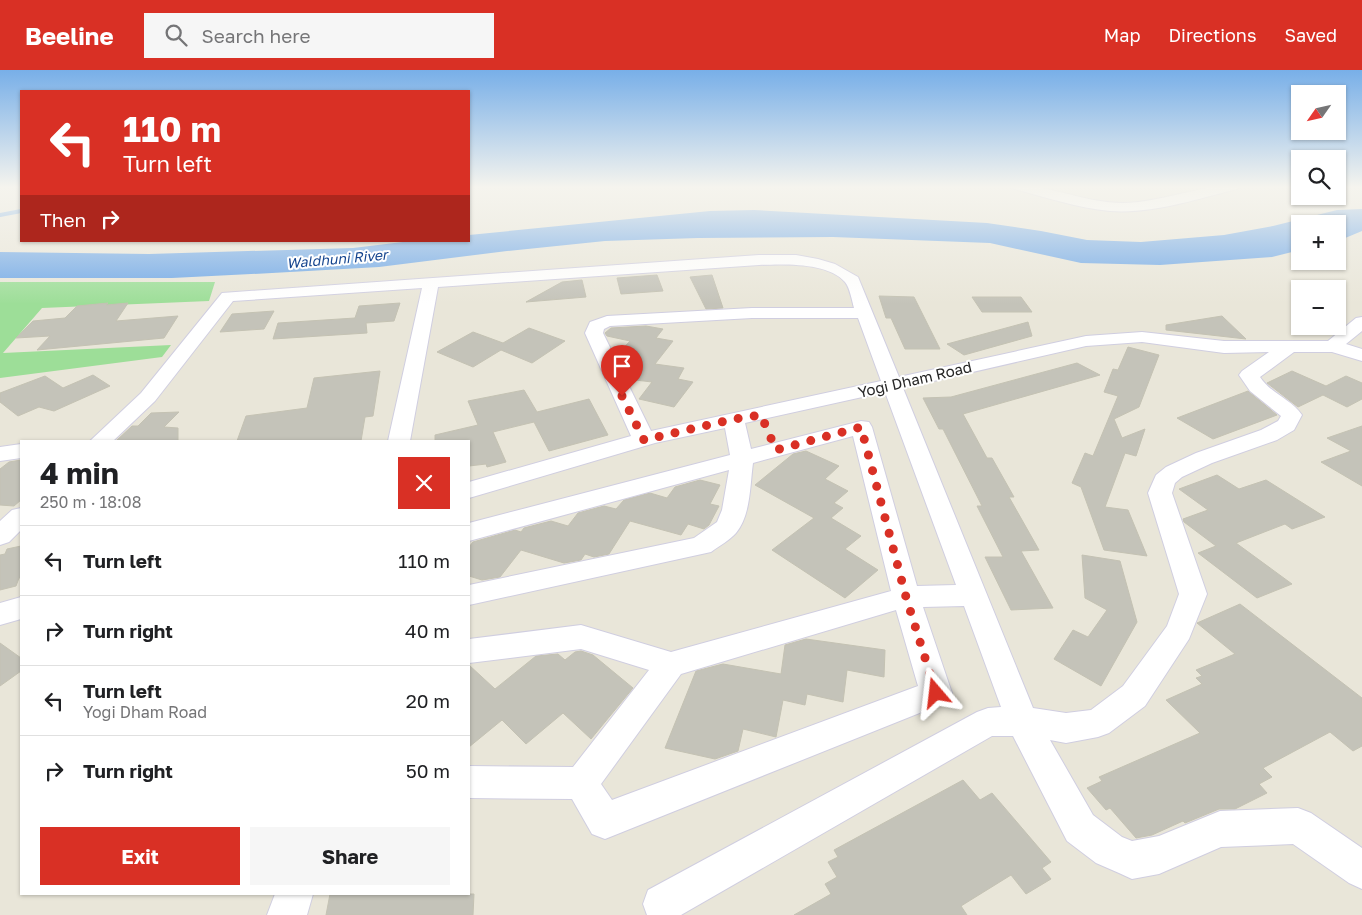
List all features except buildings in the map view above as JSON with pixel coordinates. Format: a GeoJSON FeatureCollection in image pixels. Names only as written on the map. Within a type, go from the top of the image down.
{"type":"FeatureCollection","features":[{"type":"Feature","properties":{"kind":"street"},"geometry":{"type":"LineString","coordinates":[[102,440],[148,397],[228,296],[759,260],[801,260],[825,264],[852,280],[1022,721],[1080,828],[1108,850],[1132,860],[1159,855],[1220,829],[1298,826],[1362,870]]}},
{"type":"Feature","properties":{"kind":"street"},"geometry":{"type":"LineString","coordinates":[[399,440],[431,282]]}},
{"type":"Feature","properties":{"kind":"street"},"geometry":{"type":"LineString","coordinates":[[644,440],[594,334],[596,326],[607,321],[732,314],[864,313]]}},
{"type":"Feature","properties":{"kind":"street"},"geometry":{"type":"LineString","coordinates":[[1333,346],[1361,325]]}},
{"type":"Feature","properties":{"kind":"street","name":"Yogi Dham Road"},"geometry":{"type":"LineString","coordinates":[[470,490],[644,440],[1086,341],[1142,337],[1224,347],[1333,346],[1362,355]]}},
{"type":"Feature","properties":{"kind":"street"},"geometry":{"type":"LineString","coordinates":[[662,904],[988,722],[1022,721],[1066,728],[1098,723],[1134,696],[1180,631],[1194,594],[1160,493],[1164,480],[1174,472],[1204,458],[1269,435],[1286,425],[1292,416],[1284,406],[1252,383],[1249,375],[1289,347]]}},
{"type":"Feature","properties":{"kind":"street"},"geometry":{"type":"LineString","coordinates":[[761,415],[776,450]]}},
{"type":"Feature","properties":{"kind":"street"},"geometry":{"type":"LineString","coordinates":[[470,595],[702,546],[727,527],[734,510],[742,459],[734,419]]}},
{"type":"Feature","properties":{"kind":"street"},"geometry":{"type":"LineString","coordinates":[[470,532],[861,427],[908,603],[936,693],[605,821],[581,783]]}},
{"type":"Feature","properties":{"kind":"street"},"geometry":{"type":"LineString","coordinates":[[0,454],[20,450]]}},
{"type":"Feature","properties":{"kind":"street"},"geometry":{"type":"LineString","coordinates":[[0,536],[20,517]]}},
{"type":"Feature","properties":{"kind":"street"},"geometry":{"type":"LineString","coordinates":[[470,651],[581,637],[671,665],[908,603],[977,603]]}},
{"type":"Feature","properties":{"kind":"street"},"geometry":{"type":"LineString","coordinates":[[0,614],[20,608]]}},
{"type":"Feature","properties":{"kind":"street"},"geometry":{"type":"LineString","coordinates":[[581,783],[671,665]]}},
{"type":"Feature","properties":{"kind":"street"},"geometry":{"type":"LineString","coordinates":[[470,782],[581,783]]}},
{"type":"Feature","properties":{"kind":"street"},"geometry":{"type":"LineString","coordinates":[[287,915],[294,895]]}},
{"type":"Feature","properties":{"kind":"green space"},"geometry":{"type":"Polygon","coordinates":[[[0,282],[215,282],[209,301],[42,308],[3,353],[171,345],[162,357],[0,378],[0,282]]]}},
{"type":"Feature","properties":{"kind":"water","name":"Waldhuni River"},"geometry":{"type":"Polygon","coordinates":[[[565,225],[1003,225],[1087,240],[1141,242],[1224,235],[1275,225],[1291,225],[1291,252],[1272,257],[1160,265],[1081,263],[990,243],[833,237],[698,238],[605,241],[379,267],[172,278],[0,278],[0,252],[149,254],[353,248],[403,242],[470,242],[470,235],[565,225]]]}},
{"type":"Feature","properties":{"kind":"water"},"geometry":{"type":"Polygon","coordinates":[[[1346,225],[1362,225],[1362,231],[1346,238],[1346,225]]]}},
{"type":"Feature","properties":{"kind":"route"},"geometry":{"type":"LineString","coordinates":[[622,396],[644,440],[734,419],[761,415],[776,450],[861,427],[906,597],[936,693]]}}]}
